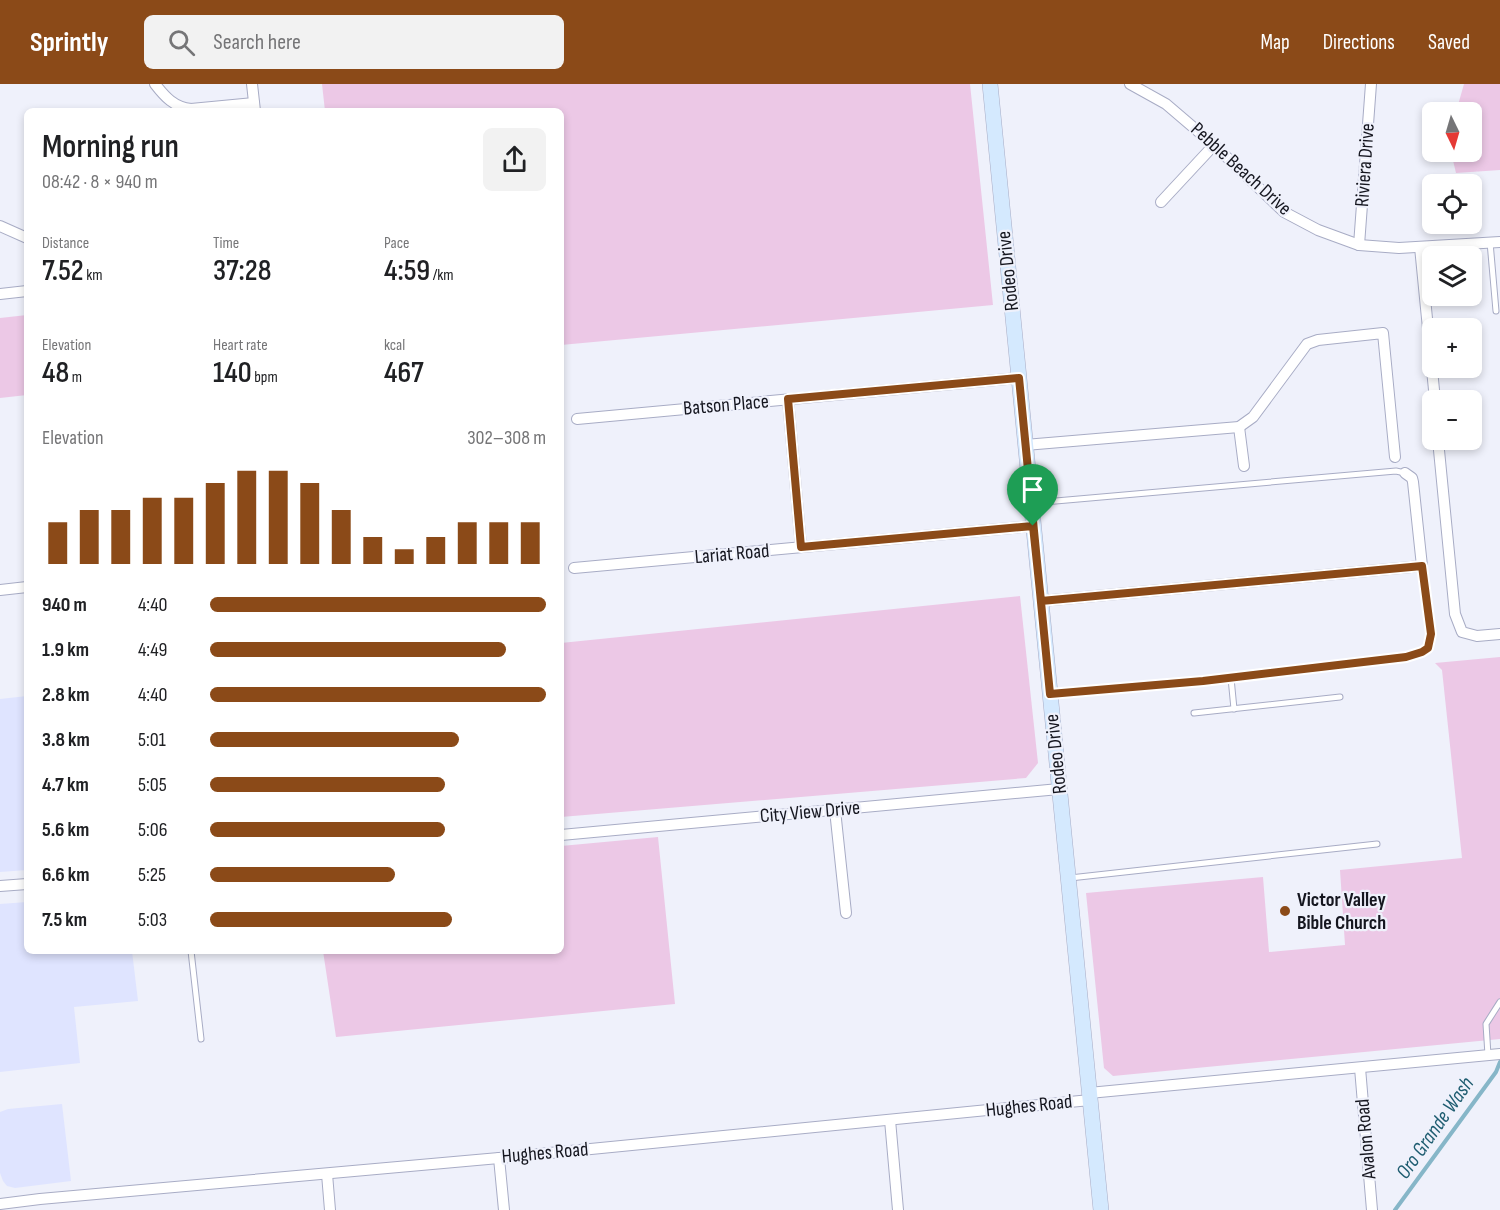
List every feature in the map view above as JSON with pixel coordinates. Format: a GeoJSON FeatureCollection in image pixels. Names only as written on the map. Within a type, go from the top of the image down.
{"type":"FeatureCollection","features":[{"type":"Feature","properties":{"kind":"street"},"geometry":{"type":"LineString","coordinates":[[155,84],[168,99],[182,108]]}},
{"type":"Feature","properties":{"kind":"street"},"geometry":{"type":"LineString","coordinates":[[222,108],[254,107],[252,84]]}},
{"type":"Feature","properties":{"kind":"street","name":"Rodeo Drive"},"geometry":{"type":"LineString","coordinates":[[990,84],[1101,1210]]}},
{"type":"Feature","properties":{"kind":"street","name":"Pebble Beach Drive"},"geometry":{"type":"LineString","coordinates":[[1130,84],[1166,104],[1214,145],[1284,212],[1318,230],[1359,245],[1399,249],[1495,242]]}},
{"type":"Feature","properties":{"kind":"street","name":"Riviera Drive"},"geometry":{"type":"LineString","coordinates":[[1359,245],[1371,84]]}},
{"type":"Feature","properties":{"kind":"street"},"geometry":{"type":"LineString","coordinates":[[1161,202],[1214,145]]}},
{"type":"Feature","properties":{"kind":"street"},"geometry":{"type":"LineString","coordinates":[[0,226],[24,237]]}},
{"type":"Feature","properties":{"kind":"street"},"geometry":{"type":"LineString","coordinates":[[1420,247],[1434,390]]}},
{"type":"Feature","properties":{"kind":"street"},"geometry":{"type":"LineString","coordinates":[[0,294],[24,291]]}},
{"type":"Feature","properties":{"kind":"street"},"geometry":{"type":"LineString","coordinates":[[1025,445],[1239,427],[1252,417],[1307,344],[1318,340],[1383,333],[1395,458]]}},
{"type":"Feature","properties":{"kind":"street","name":"Batson Place"},"geometry":{"type":"LineString","coordinates":[[578,418],[1019,378]]}},
{"type":"Feature","properties":{"kind":"street"},"geometry":{"type":"LineString","coordinates":[[788,399],[801,547]]}},
{"type":"Feature","properties":{"kind":"street"},"geometry":{"type":"LineString","coordinates":[[1239,427],[1244,466]]}},
{"type":"Feature","properties":{"kind":"street"},"geometry":{"type":"LineString","coordinates":[[1439,450],[1455,614],[1461,632],[1478,636],[1500,633]]}},
{"type":"Feature","properties":{"kind":"street"},"geometry":{"type":"LineString","coordinates":[[1041,601],[1422,566],[1413,482],[1412,478],[1400,472]]}},
{"type":"Feature","properties":{"kind":"street","name":"Lariat Road"},"geometry":{"type":"LineString","coordinates":[[574,568],[1033,526]]}},
{"type":"Feature","properties":{"kind":"street"},"geometry":{"type":"LineString","coordinates":[[0,590],[24,587]]}},
{"type":"Feature","properties":{"kind":"street","name":"City View Drive"},"geometry":{"type":"LineString","coordinates":[[564,835],[1059,789]]}},
{"type":"Feature","properties":{"kind":"street"},"geometry":{"type":"LineString","coordinates":[[835,810],[846,913]]}},
{"type":"Feature","properties":{"kind":"street"},"geometry":{"type":"LineString","coordinates":[[0,886],[24,884]]}},
{"type":"Feature","properties":{"kind":"street","name":"Hughes Road"},"geometry":{"type":"LineString","coordinates":[[0,1204],[42,1204],[890,1120],[1090,1096],[1500,1054]]}},
{"type":"Feature","properties":{"kind":"street","name":"Avalon Road"},"geometry":{"type":"LineString","coordinates":[[1360,1068],[1372,1210]]}},
{"type":"Feature","properties":{"kind":"street"},"geometry":{"type":"LineString","coordinates":[[890,1120],[898,1210]]}},
{"type":"Feature","properties":{"kind":"street"},"geometry":{"type":"LineString","coordinates":[[499,1158],[504,1210]]}},
{"type":"Feature","properties":{"kind":"street"},"geometry":{"type":"LineString","coordinates":[[327,1174],[330,1210]]}},
{"type":"Feature","properties":{"kind":"lane"},"geometry":{"type":"LineString","coordinates":[[1495,242],[1496,311]]}},
{"type":"Feature","properties":{"kind":"lane"},"geometry":{"type":"LineString","coordinates":[[1031,503],[1400,472],[1395,458]]}},
{"type":"Feature","properties":{"kind":"lane"},"geometry":{"type":"LineString","coordinates":[[1050,694],[1231,678],[1406,657],[1422,652],[1428,648],[1431,634],[1422,566]]}},
{"type":"Feature","properties":{"kind":"lane"},"geometry":{"type":"LineString","coordinates":[[1231,678],[1234,709]]}},
{"type":"Feature","properties":{"kind":"lane"},"geometry":{"type":"LineString","coordinates":[[1194,713],[1340,697]]}},
{"type":"Feature","properties":{"kind":"lane"},"geometry":{"type":"LineString","coordinates":[[1068,879],[1377,844]]}},
{"type":"Feature","properties":{"kind":"lane"},"geometry":{"type":"LineString","coordinates":[[191,954],[201,1039]]}},
{"type":"Feature","properties":{"kind":"lane"},"geometry":{"type":"LineString","coordinates":[[1488,1055],[1486,1024],[1500,1002]]}},
{"type":"Feature","properties":{"kind":"shaded area"},"geometry":{"type":"Polygon","coordinates":[[[322,84],[970,84],[993,305],[564,345],[564,108],[325,108],[322,84]]]}},
{"type":"Feature","properties":{"kind":"shaded area"},"geometry":{"type":"Polygon","coordinates":[[[1464,84],[1500,84],[1500,170],[1456,173],[1453,162],[1482,162],[1482,102],[1459,102],[1464,84]]]}},
{"type":"Feature","properties":{"kind":"shaded area"},"geometry":{"type":"Polygon","coordinates":[[[24,315],[24,395],[0,398],[0,318],[24,315]]]}},
{"type":"Feature","properties":{"kind":"shaded area"},"geometry":{"type":"Polygon","coordinates":[[[1020,596],[1038,763],[1026,778],[564,817],[564,643],[1020,596]]]}},
{"type":"Feature","properties":{"kind":"shaded area"},"geometry":{"type":"Polygon","coordinates":[[[1500,657],[1500,1039],[1113,1076],[1104,1068],[1086,893],[1263,877],[1269,952],[1345,945],[1340,870],[1462,858],[1442,670],[1435,663],[1500,657]]]}},
{"type":"Feature","properties":{"kind":"shaded area"},"geometry":{"type":"Polygon","coordinates":[[[24,696],[24,870],[0,872],[0,699],[24,696]]]}},
{"type":"Feature","properties":{"kind":"shaded area"},"geometry":{"type":"Polygon","coordinates":[[[658,837],[675,1004],[336,1037],[323,954],[564,954],[564,846],[658,837]]]}},
{"type":"Feature","properties":{"kind":"shaded area"},"geometry":{"type":"Polygon","coordinates":[[[24,902],[24,954],[132,954],[138,1001],[74,1007],[80,1063],[0,1072],[0,904],[24,902]]]}},
{"type":"Feature","properties":{"kind":"shaded area"},"geometry":{"type":"Polygon","coordinates":[[[62,1104],[71,1181],[15,1188],[7,1186],[0,1173],[0,1112],[8,1109],[62,1104]]]}},
{"type":"Feature","properties":{"kind":"waterway","name":"Oro Grande Wash"},"geometry":{"type":"LineString","coordinates":[[1395,1210],[1496,1072],[1500,1062]]}},
{"type":"Feature","properties":{"kind":"place","name":"Victor Valley Bible Church"},"geometry":{"type":"Point","coordinates":[1285,911]}},
{"type":"Feature","properties":{"kind":"route"},"geometry":{"type":"LineString","coordinates":[[1033,526],[801,547],[788,399],[1019,378],[1041,601],[1045,647],[1050,694],[1203,681],[1406,657],[1428,648],[1431,634],[1422,566],[1041,601],[1033,526]]}}]}
